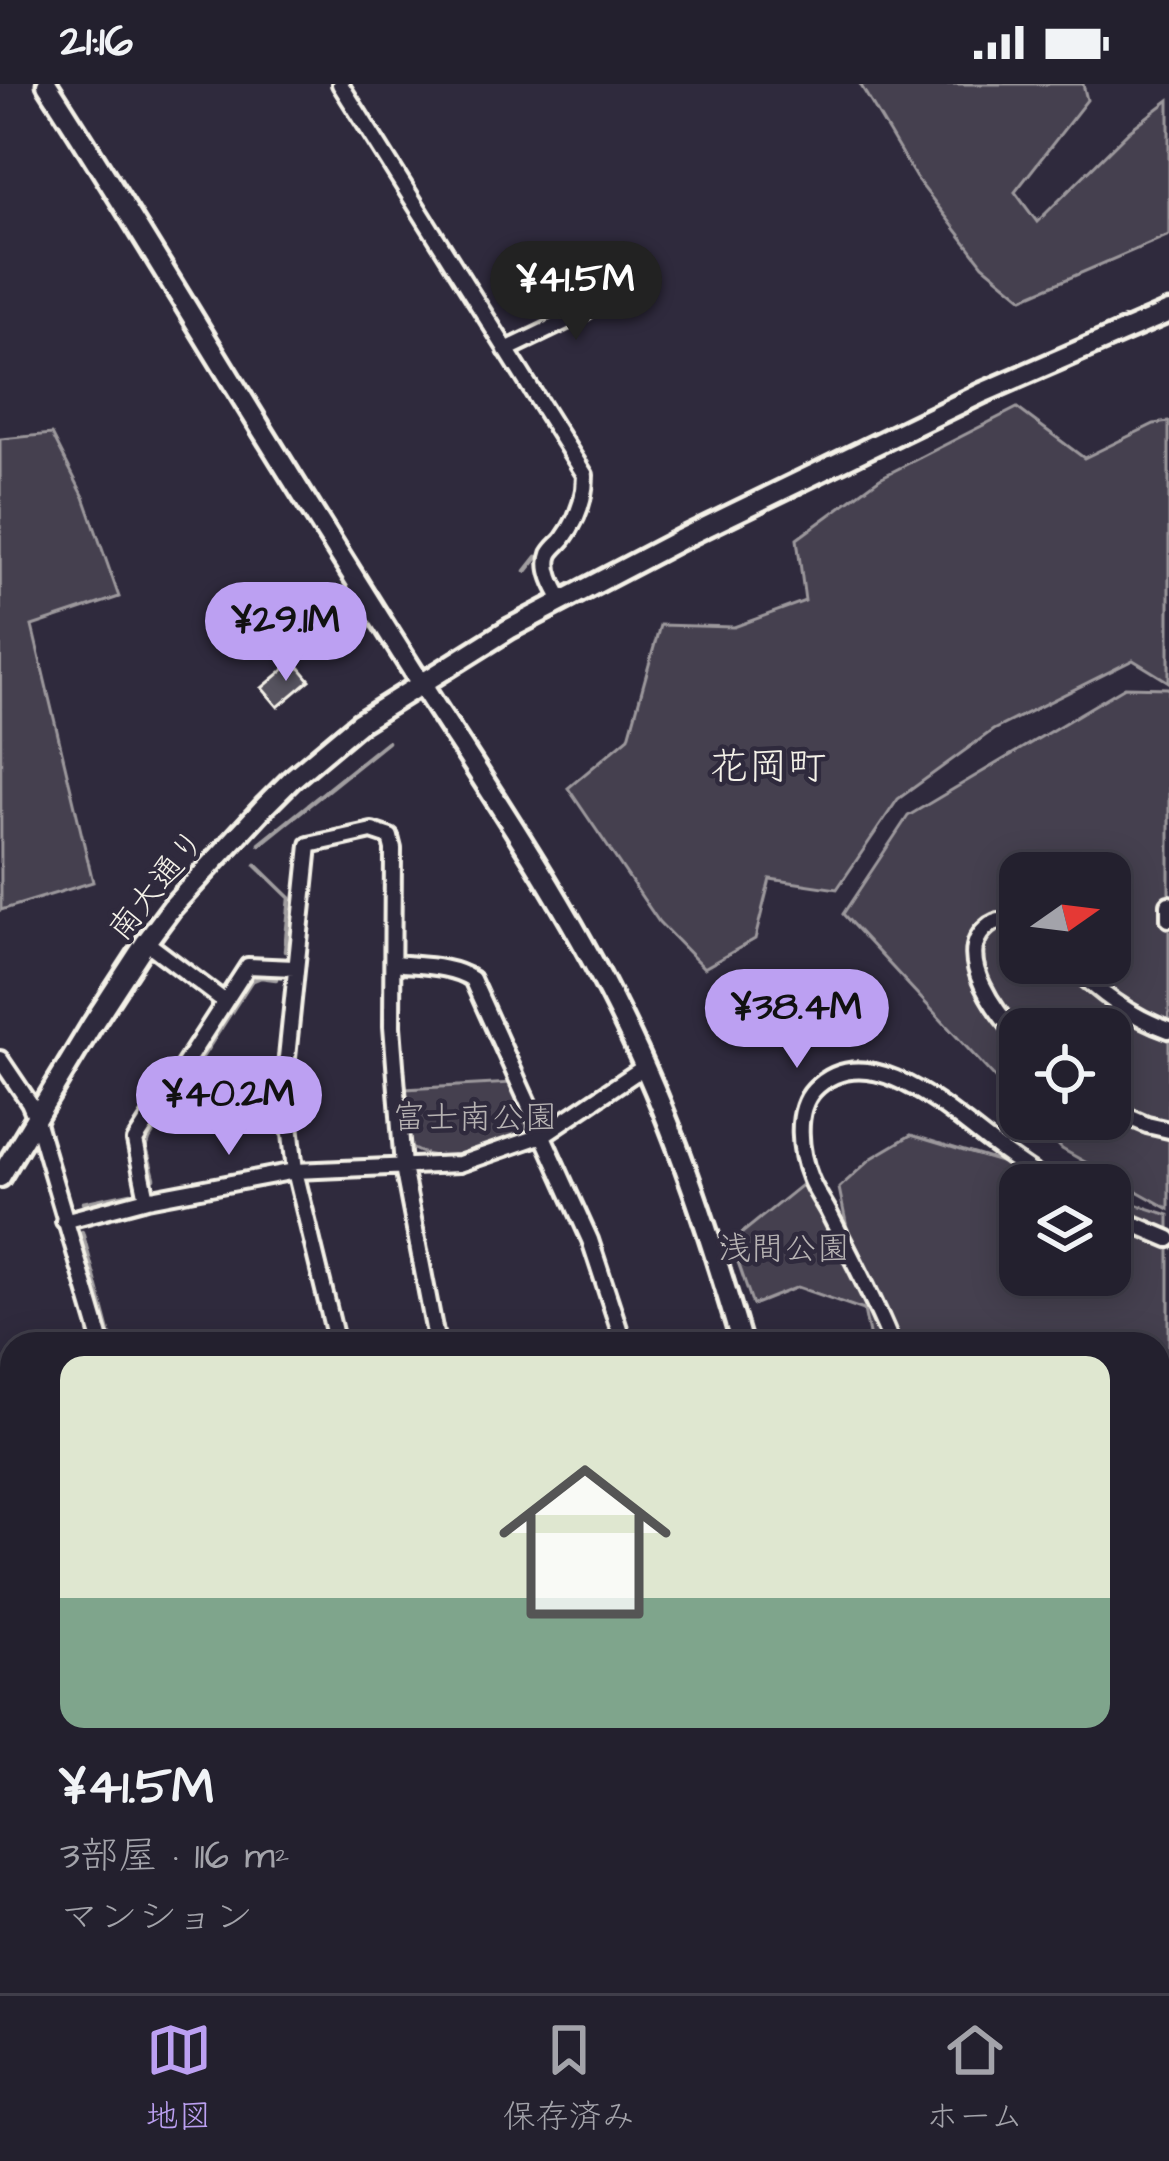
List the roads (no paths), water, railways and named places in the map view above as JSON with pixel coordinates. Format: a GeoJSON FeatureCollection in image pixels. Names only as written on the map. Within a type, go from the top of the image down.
{"type":"FeatureCollection","features":[{"type":"Feature","properties":{"kind":"street"},"geometry":{"type":"LineString","coordinates":[[46,84],[551,885],[606,987],[682,1156],[738,1332]]}},
{"type":"Feature","properties":{"kind":"street"},"geometry":{"type":"LineString","coordinates":[[340,84],[585,475],[584,500],[574,524],[550,554],[553,584],[562,600]]}},
{"type":"Feature","properties":{"kind":"street"},"geometry":{"type":"LineString","coordinates":[[506,350],[581,314],[616,290]]}},
{"type":"Feature","properties":{"kind":"street","name":"南大通り"},"geometry":{"type":"LineString","coordinates":[[0,1177],[146,942],[206,869],[292,779],[359,723],[562,600],[982,392],[1169,312]]}},
{"type":"Feature","properties":{"kind":"street"},"geometry":{"type":"LineString","coordinates":[[334,1332],[295,1171],[285,1077],[309,845],[372,830],[390,837],[393,849],[392,1027],[403,1167],[435,1332]]}},
{"type":"Feature","properties":{"kind":"street"},"geometry":{"type":"LineString","coordinates":[[1169,904],[1169,919]]}},
{"type":"Feature","properties":{"kind":"street"},"geometry":{"type":"LineString","coordinates":[[999,922],[982,931],[973,957],[981,985],[999,1010]]}},
{"type":"Feature","properties":{"kind":"street"},"geometry":{"type":"LineString","coordinates":[[146,942],[224,1001]]}},
{"type":"Feature","properties":{"kind":"street"},"geometry":{"type":"LineString","coordinates":[[394,963],[447,969],[472,979],[602,1269],[621,1332]]}},
{"type":"Feature","properties":{"kind":"street"},"geometry":{"type":"LineString","coordinates":[[147,1199],[136,1141],[224,1001],[248,966],[295,968]]}},
{"type":"Feature","properties":{"kind":"street"},"geometry":{"type":"LineString","coordinates":[[1090,984],[1145,1022],[1169,1030]]}},
{"type":"Feature","properties":{"kind":"street"},"geometry":{"type":"LineString","coordinates":[[0,1059],[35,1117],[98,1332]]}},
{"type":"Feature","properties":{"kind":"street"},"geometry":{"type":"LineString","coordinates":[[64,1221],[147,1199],[295,1171],[459,1164],[543,1135],[644,1067]]}},
{"type":"Feature","properties":{"kind":"street"},"geometry":{"type":"LineString","coordinates":[[887,1332],[808,1176],[803,1106],[819,1084],[854,1071],[887,1074],[1023,1164]]}},
{"type":"Feature","properties":{"kind":"street"},"geometry":{"type":"LineString","coordinates":[[1131,1118],[1169,1130]]}},
{"type":"Feature","properties":{"kind":"street"},"geometry":{"type":"LineString","coordinates":[[1131,1223],[1169,1239]]}},
{"type":"Feature","properties":{"kind":"waterway"},"geometry":{"type":"LineString","coordinates":[[526,571],[537,557]]}},
{"type":"Feature","properties":{"kind":"waterway"},"geometry":{"type":"LineString","coordinates":[[260,844],[387,742]]}},
{"type":"Feature","properties":{"kind":"waterway"},"geometry":{"type":"LineString","coordinates":[[256,865],[290,898],[285,951]]}},
{"type":"Feature","properties":{"kind":"waterway"},"geometry":{"type":"LineString","coordinates":[[154,1178],[146,1148],[149,1139],[251,981],[276,979]]}},
{"type":"Feature","properties":{"kind":"waterway"},"geometry":{"type":"LineString","coordinates":[[83,1203],[131,1193]]}},
{"type":"Feature","properties":{"kind":"waterway"},"geometry":{"type":"LineString","coordinates":[[82,1232],[109,1332]]}},
{"type":"Feature","properties":{"kind":"district","name":"花岡町"},"geometry":{"type":"Point","coordinates":[768,768]}},
{"type":"Feature","properties":{"kind":"park label","name":"富士南公園"},"geometry":{"type":"Point","coordinates":[475,1118]}},
{"type":"Feature","properties":{"kind":"park label","name":"浅間公園"},"geometry":{"type":"Point","coordinates":[784,1249]}}]}
